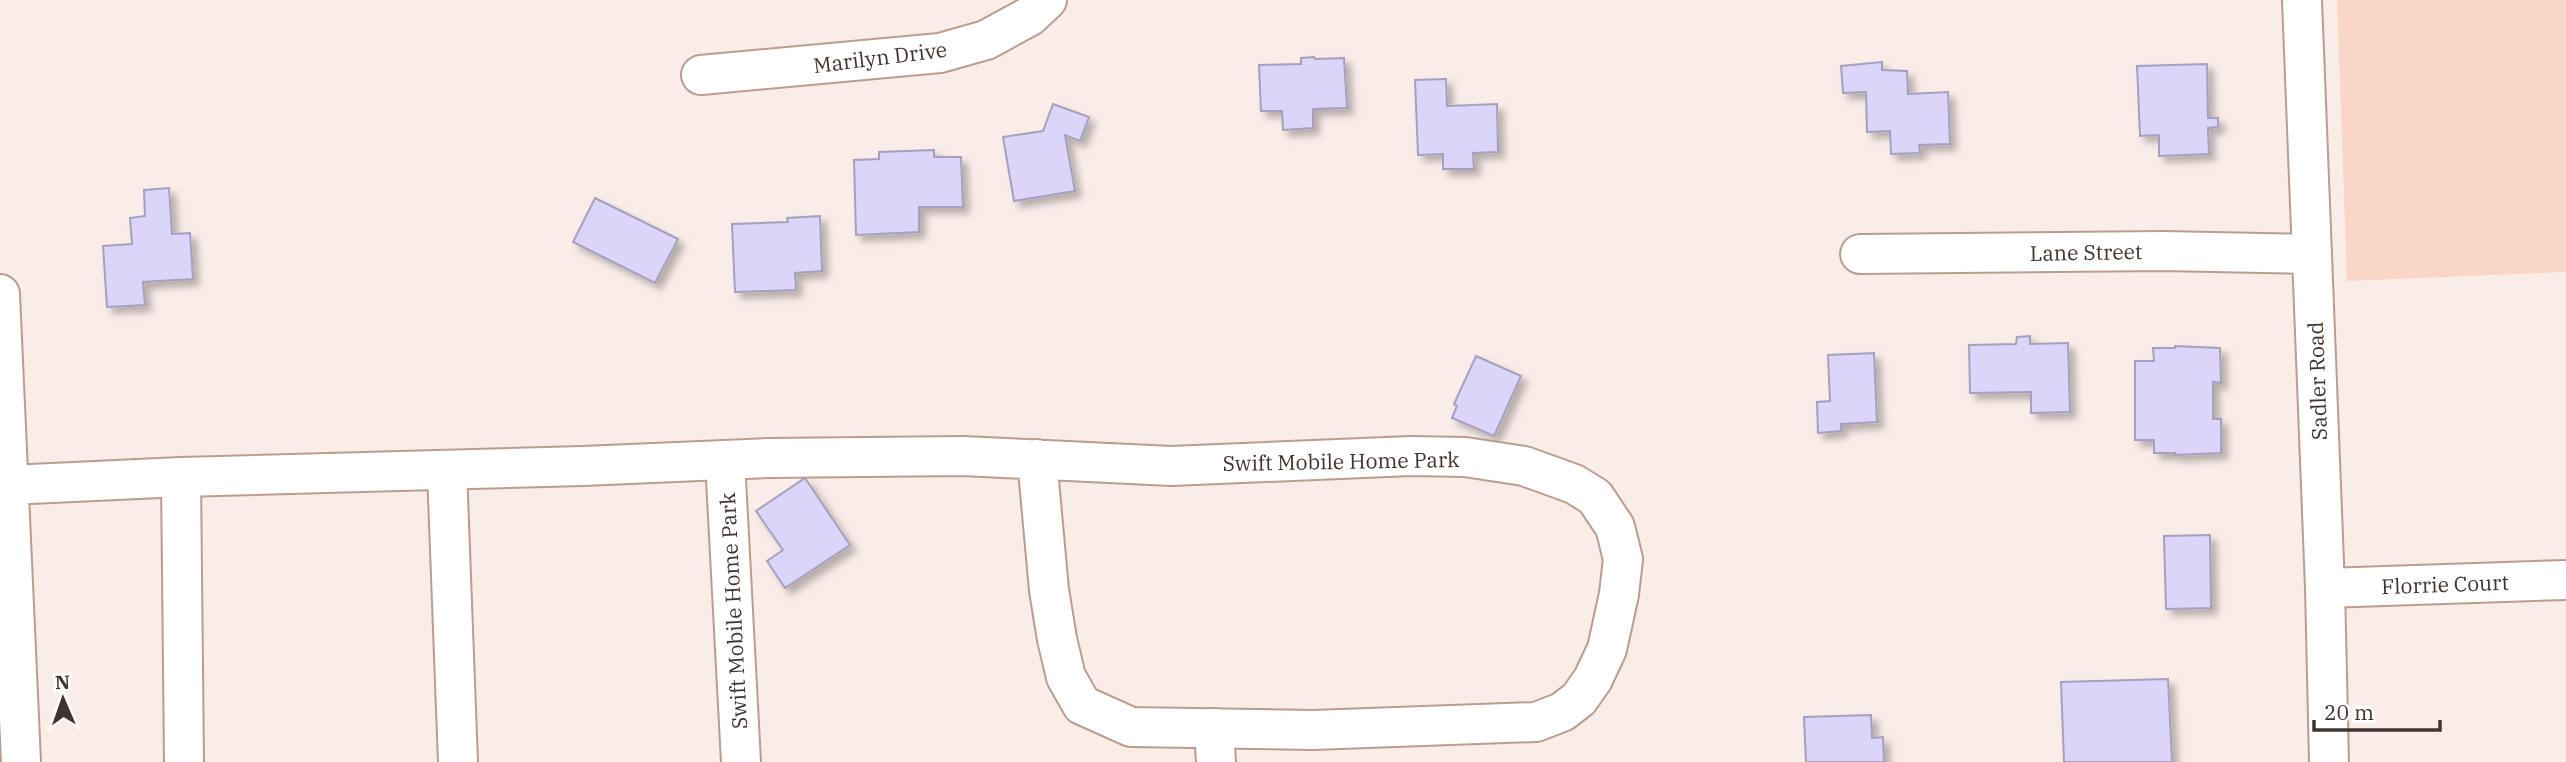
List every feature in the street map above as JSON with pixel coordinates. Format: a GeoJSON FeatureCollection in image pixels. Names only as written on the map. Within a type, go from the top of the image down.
{"type":"FeatureCollection","features":[{"type":"Feature","properties":{"kind":"street","name":"Marilyn Drive"},"geometry":{"type":"LineString","coordinates":[[701,75],[940,53],[986,40],[1030,16],[1047,0]]}},
{"type":"Feature","properties":{"kind":"street","name":"Sadler Road"},"geometry":{"type":"LineString","coordinates":[[2302,0],[2325,588],[2329,762]]}},
{"type":"Feature","properties":{"kind":"street","name":"Lane Street"},"geometry":{"type":"LineString","coordinates":[[1860,254],[2163,251],[2312,254]]}},
{"type":"Feature","properties":{"kind":"street"},"geometry":{"type":"LineString","coordinates":[[0,293],[21,762]]}},
{"type":"Feature","properties":{"kind":"street","name":"Swift Mobile Home Park"},"geometry":{"type":"LineString","coordinates":[[9,485],[725,460],[963,456],[1037,459],[1171,466],[1412,456],[1465,457],[1524,466],[1574,484],[1595,497],[1615,527],[1623,559],[1619,594],[1607,649],[1593,679],[1579,699],[1562,712],[1536,722],[1313,730],[1215,745],[1131,727],[1082,705],[1066,677],[1049,590],[1037,459]]}},
{"type":"Feature","properties":{"kind":"street","name":"Swift Mobile Home Park"},"geometry":{"type":"LineString","coordinates":[[725,460],[741,762]]}},
{"type":"Feature","properties":{"kind":"street"},"geometry":{"type":"LineString","coordinates":[[447,470],[458,762]]}},
{"type":"Feature","properties":{"kind":"street"},"geometry":{"type":"LineString","coordinates":[[181,477],[184,762]]}},
{"type":"Feature","properties":{"kind":"street","name":"Florrie Court"},"geometry":{"type":"LineString","coordinates":[[2325,588],[2566,580]]}},
{"type":"Feature","properties":{"kind":"shaded area"},"geometry":{"type":"Polygon","coordinates":[[[2337,0],[2566,0],[2566,272],[2347,281],[2337,0]]]}},
{"type":"Feature","properties":{"kind":"building"},"geometry":{"type":"Polygon","coordinates":[[[1301,58],[1344,58],[1347,108],[1313,109],[1313,128],[1283,130],[1282,111],[1261,111],[1259,65],[1301,64],[1301,58]]]}},
{"type":"Feature","properties":{"kind":"building"},"geometry":{"type":"Polygon","coordinates":[[[1882,62],[1882,70],[1907,71],[1908,94],[1948,92],[1950,144],[1919,145],[1920,153],[1891,154],[1890,131],[1867,132],[1866,92],[1843,93],[1841,66],[1882,62]]]}},
{"type":"Feature","properties":{"kind":"building"},"geometry":{"type":"Polygon","coordinates":[[[2207,64],[2208,118],[2218,118],[2218,127],[2208,128],[2209,154],[2159,156],[2159,135],[2140,136],[2137,66],[2207,64]]]}},
{"type":"Feature","properties":{"kind":"building"},"geometry":{"type":"Polygon","coordinates":[[[1446,79],[1447,106],[1497,104],[1498,152],[1473,153],[1474,169],[1443,169],[1443,154],[1418,155],[1415,80],[1446,79]]]}},
{"type":"Feature","properties":{"kind":"building"},"geometry":{"type":"Polygon","coordinates":[[[1053,104],[1089,117],[1080,141],[1065,135],[1075,191],[1014,201],[1003,137],[1043,131],[1053,104]]]}},
{"type":"Feature","properties":{"kind":"building"},"geometry":{"type":"Polygon","coordinates":[[[934,150],[934,157],[961,157],[963,207],[919,207],[919,232],[856,235],[854,160],[879,159],[879,152],[934,150]]]}},
{"type":"Feature","properties":{"kind":"building"},"geometry":{"type":"Polygon","coordinates":[[[169,188],[172,234],[190,233],[193,279],[143,282],[145,305],[107,307],[103,246],[132,244],[130,218],[145,216],[144,190],[169,188]]]}},
{"type":"Feature","properties":{"kind":"building"},"geometry":{"type":"Polygon","coordinates":[[[595,198],[678,239],[655,283],[573,242],[595,198]]]}},
{"type":"Feature","properties":{"kind":"building"},"geometry":{"type":"Polygon","coordinates":[[[820,216],[822,271],[795,273],[796,290],[735,292],[732,224],[788,222],[787,218],[820,216]]]}},
{"type":"Feature","properties":{"kind":"building"},"geometry":{"type":"Polygon","coordinates":[[[2030,336],[2030,344],[2068,343],[2070,412],[2031,413],[2031,392],[1970,393],[1969,345],[2016,344],[2017,337],[2030,336]]]}},
{"type":"Feature","properties":{"kind":"building"},"geometry":{"type":"Polygon","coordinates":[[[2153,348],[2220,348],[2221,383],[2213,382],[2213,419],[2221,419],[2221,453],[2154,453],[2154,440],[2135,440],[2135,361],[2154,361],[2153,348]]]}},
{"type":"Feature","properties":{"kind":"building"},"geometry":{"type":"Polygon","coordinates":[[[1874,353],[1877,422],[1841,424],[1841,431],[1818,433],[1817,402],[1830,401],[1828,355],[1874,353]]]}},
{"type":"Feature","properties":{"kind":"building"},"geometry":{"type":"Polygon","coordinates":[[[1476,356],[1521,376],[1494,436],[1452,418],[1457,406],[1454,404],[1476,356]]]}},
{"type":"Feature","properties":{"kind":"building"},"geometry":{"type":"Polygon","coordinates":[[[805,478],[850,545],[785,588],[767,561],[783,550],[756,511],[805,478]]]}},
{"type":"Feature","properties":{"kind":"building"},"geometry":{"type":"Polygon","coordinates":[[[2210,535],[2211,608],[2166,609],[2164,536],[2210,535]]]}},
{"type":"Feature","properties":{"kind":"building"},"geometry":{"type":"Polygon","coordinates":[[[2168,679],[2172,762],[2064,762],[2061,682],[2168,679]]]}},
{"type":"Feature","properties":{"kind":"building"},"geometry":{"type":"Polygon","coordinates":[[[1871,715],[1872,738],[1883,737],[1884,762],[1806,762],[1804,717],[1871,715]]]}}]}
